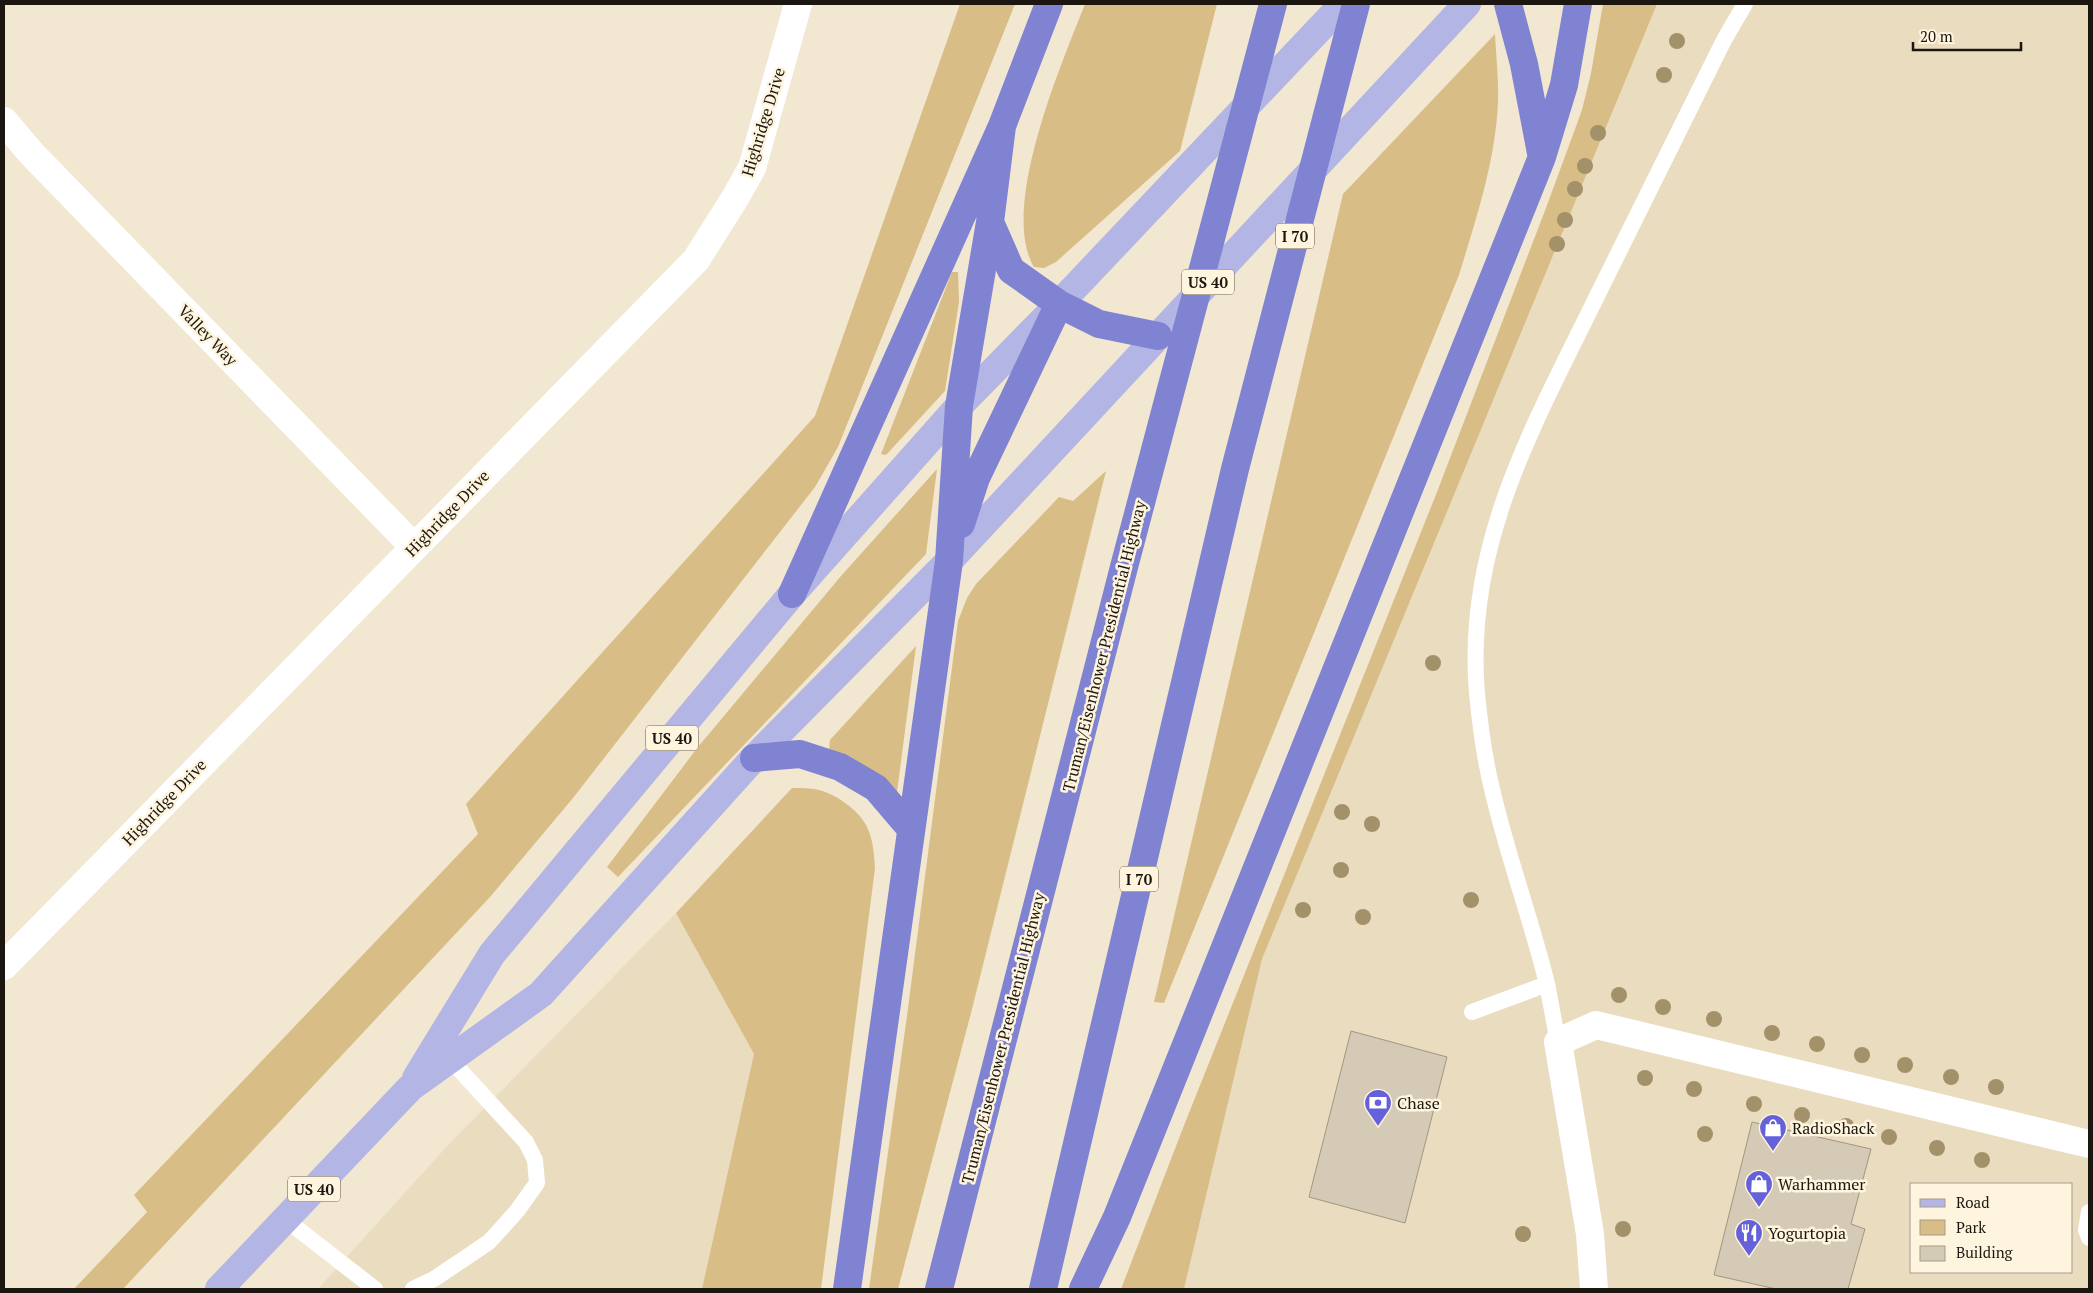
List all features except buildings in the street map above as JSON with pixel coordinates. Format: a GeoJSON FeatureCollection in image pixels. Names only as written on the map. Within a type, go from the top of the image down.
{"type":"FeatureCollection","features":[{"type":"Feature","properties":{"kind":"highway"},"geometry":{"type":"LineString","coordinates":[[792,594],[1002,126],[1048,4]]}},
{"type":"Feature","properties":{"kind":"highway","name":"Truman/Eisenhower Presidential Highway"},"geometry":{"type":"LineString","coordinates":[[939,1289],[1124,567],[1273,4]]}},
{"type":"Feature","properties":{"kind":"highway","name":"I 70"},"geometry":{"type":"LineString","coordinates":[[1042,1289],[1235,469],[1356,4]]}},
{"type":"Feature","properties":{"kind":"highway"},"geometry":{"type":"LineString","coordinates":[[1508,4],[1524,64],[1542,157]]}},
{"type":"Feature","properties":{"kind":"highway"},"geometry":{"type":"LineString","coordinates":[[1083,1289],[1121,1208],[1542,157],[1564,85],[1578,4]]}},
{"type":"Feature","properties":{"kind":"highway"},"geometry":{"type":"LineString","coordinates":[[847,1289],[949,561],[959,406],[990,222],[1002,126]]}},
{"type":"Feature","properties":{"kind":"highway"},"geometry":{"type":"LineString","coordinates":[[990,222],[1011,270],[1059,304],[1099,324],[1158,336]]}},
{"type":"Feature","properties":{"kind":"highway"},"geometry":{"type":"LineString","coordinates":[[949,561],[976,478],[1059,304]]}},
{"type":"Feature","properties":{"kind":"highway"},"geometry":{"type":"LineString","coordinates":[[754,758],[800,754],[840,767],[876,788],[911,829]]}},
{"type":"Feature","properties":{"kind":"main road","name":"US 40"},"geometry":{"type":"LineString","coordinates":[[219,1289],[443,1052],[492,954],[792,594],[959,406],[1059,304],[1343,4]]}},
{"type":"Feature","properties":{"kind":"main road","name":"US 40"},"geometry":{"type":"LineString","coordinates":[[443,1052],[541,994],[754,758],[949,561],[1467,4]]}},
{"type":"Feature","properties":{"kind":"street","name":"Highridge Drive"},"geometry":{"type":"LineString","coordinates":[[4,966],[696,260],[736,198],[752,168],[798,4]]}},
{"type":"Feature","properties":{"kind":"street","name":"Valley Way"},"geometry":{"type":"LineString","coordinates":[[4,120],[38,160],[414,547]]}},
{"type":"Feature","properties":{"kind":"street"},"geometry":{"type":"LineString","coordinates":[[1594,1289],[1590,1234],[1558,1042],[1596,1025],[2089,1144]]}},
{"type":"Feature","properties":{"kind":"lane"},"geometry":{"type":"LineString","coordinates":[[1558,1042],[1547,984],[1492,790],[1483,746],[1477,690],[1476,645],[1479,598],[1485,562],[1500,508],[1534,423],[1700,87],[1745,4]]}},
{"type":"Feature","properties":{"kind":"lane"},"geometry":{"type":"LineString","coordinates":[[1472,1012],[1547,984]]}},
{"type":"Feature","properties":{"kind":"lane"},"geometry":{"type":"LineString","coordinates":[[413,1289],[434,1279],[489,1242],[517,1211],[537,1183],[535,1160],[526,1142],[443,1052]]}},
{"type":"Feature","properties":{"kind":"lane"},"geometry":{"type":"LineString","coordinates":[[2089,1212],[2086,1230],[2089,1238]]}},
{"type":"Feature","properties":{"kind":"lane"},"geometry":{"type":"LineString","coordinates":[[285,1219],[375,1289]]}},
{"type":"Feature","properties":{"kind":"shaded area"},"geometry":{"type":"Polygon","coordinates":[[[1657,4],[2089,4],[2089,1289],[1184,1289],[1262,959],[1657,4]]]}},
{"type":"Feature","properties":{"kind":"shaded area"},"geometry":{"type":"Polygon","coordinates":[[[676,913],[754,1054],[702,1289],[318,1289],[449,1144],[676,913]]]}},
{"type":"Feature","properties":{"kind":"green space"},"geometry":{"type":"Polygon","coordinates":[[[960,4],[1015,4],[838,447],[815,487],[573,798],[490,897],[123,1289],[74,1289],[147,1212],[134,1195],[478,834],[466,804],[815,416],[960,4]]]}},
{"type":"Feature","properties":{"kind":"green space"},"geometry":{"type":"Polygon","coordinates":[[[1085,4],[1217,4],[1180,151],[1056,262],[1044,268],[1034,267],[1025,241],[1024,209],[1029,173],[1050,98],[1085,4]]]}},
{"type":"Feature","properties":{"kind":"green space"},"geometry":{"type":"Polygon","coordinates":[[[1603,4],[1657,4],[1262,959],[1184,1289],[1121,1289],[1183,1128],[1437,492],[1546,208],[1582,110],[1591,73],[1603,4]]]}},
{"type":"Feature","properties":{"kind":"green space"},"geometry":{"type":"Polygon","coordinates":[[[1495,34],[1498,95],[1493,147],[1484,190],[1459,275],[1164,1003],[1154,1002],[1343,194],[1495,34]]]}},
{"type":"Feature","properties":{"kind":"green space"},"geometry":{"type":"Polygon","coordinates":[[[952,272],[958,272],[959,302],[945,391],[886,455],[881,454],[952,272]]]}},
{"type":"Feature","properties":{"kind":"green space"},"geometry":{"type":"Polygon","coordinates":[[[937,469],[926,554],[618,877],[607,867],[698,747],[841,576],[937,469]]]}},
{"type":"Feature","properties":{"kind":"green space"},"geometry":{"type":"Polygon","coordinates":[[[1106,471],[971,1013],[898,1289],[869,1289],[907,1016],[958,621],[967,598],[976,584],[1059,497],[1073,501],[1106,471]]]}},
{"type":"Feature","properties":{"kind":"green space"},"geometry":{"type":"Polygon","coordinates":[[[916,646],[896,800],[882,781],[868,768],[829,750],[830,740],[916,646]]]}},
{"type":"Feature","properties":{"kind":"green space"},"geometry":{"type":"Polygon","coordinates":[[[792,788],[826,792],[846,803],[857,813],[866,825],[870,835],[874,851],[875,868],[821,1289],[702,1289],[754,1054],[676,913],[792,788]]]}},
{"type":"Feature","properties":{"kind":"place","name":"Chase"},"geometry":{"type":"Point","coordinates":[1378,1127]}},
{"type":"Feature","properties":{"kind":"place","name":"RadioShack"},"geometry":{"type":"Point","coordinates":[1773,1152]}},
{"type":"Feature","properties":{"kind":"place","name":"Warhammer"},"geometry":{"type":"Point","coordinates":[1759,1208]}},
{"type":"Feature","properties":{"kind":"place","name":"Yogurtopia"},"geometry":{"type":"Point","coordinates":[1749,1257]}}]}
